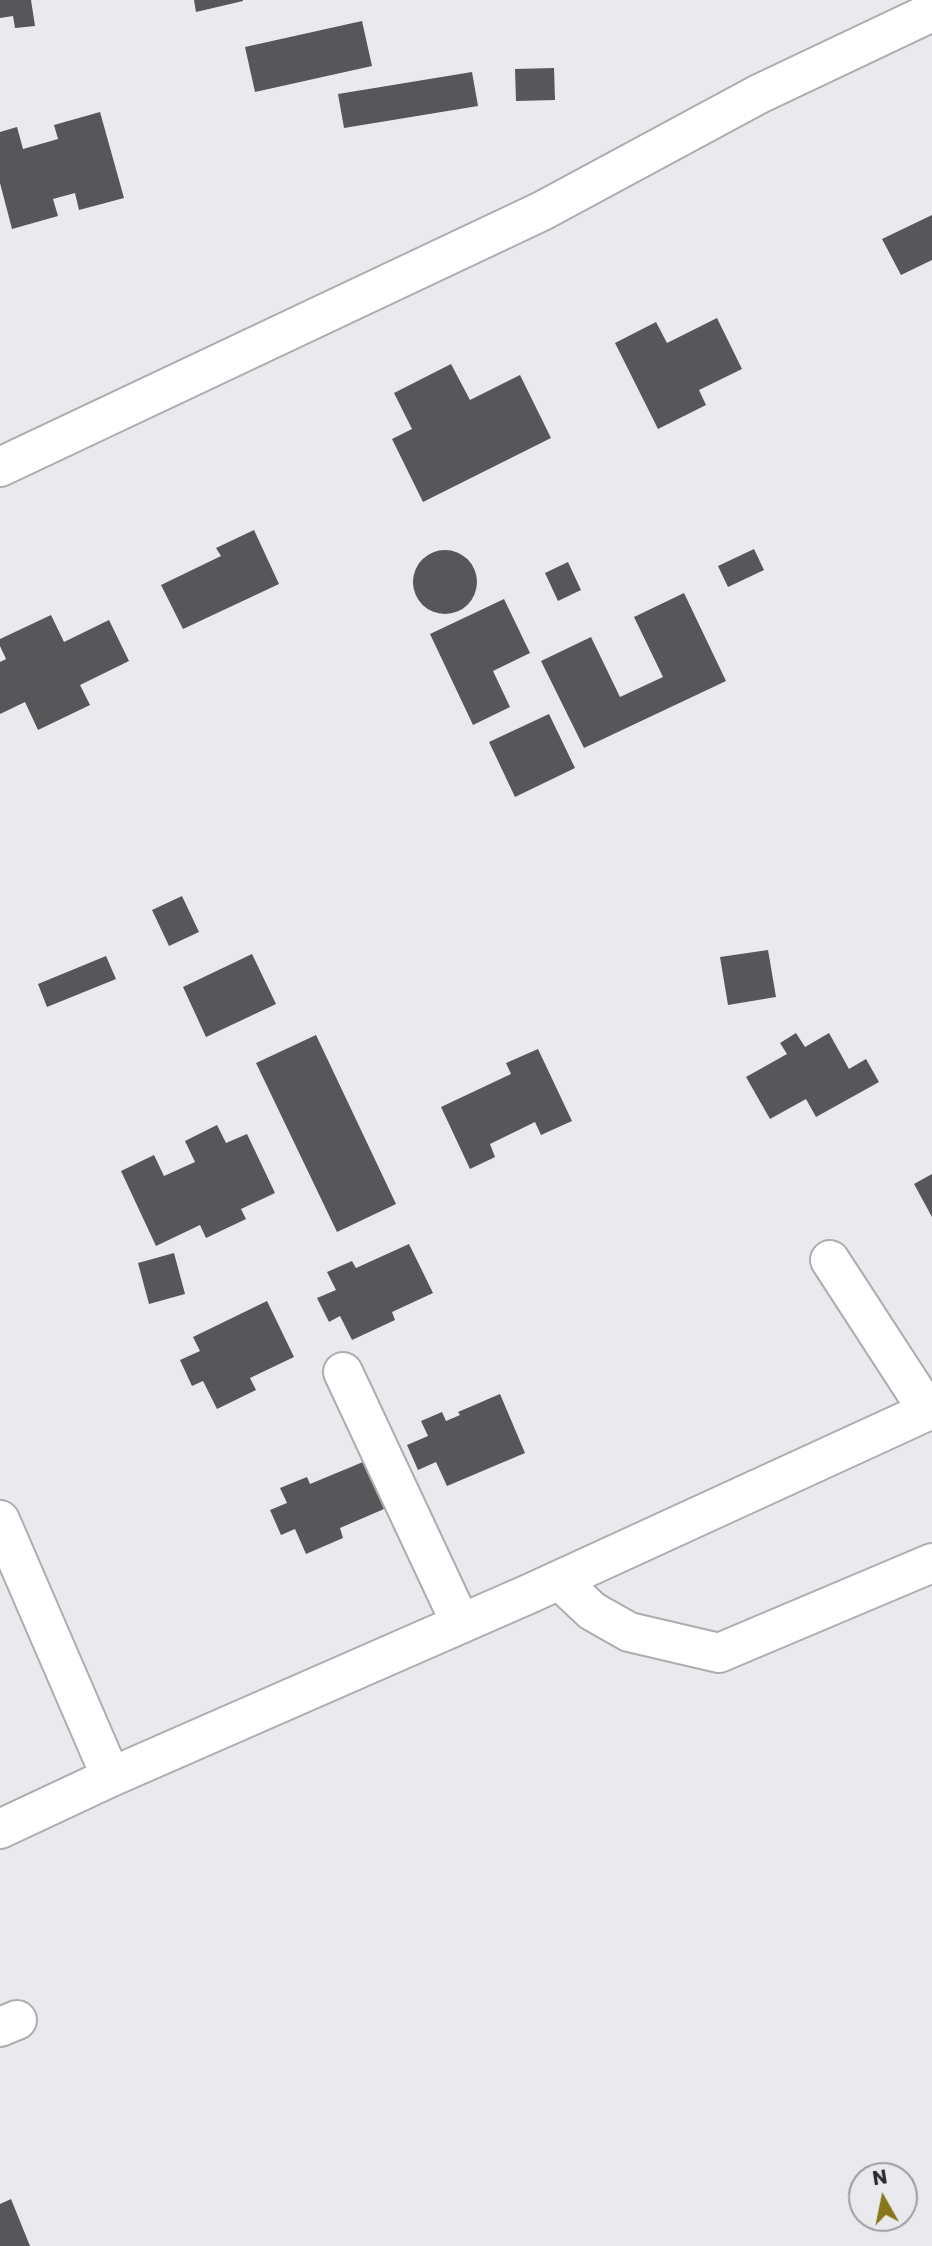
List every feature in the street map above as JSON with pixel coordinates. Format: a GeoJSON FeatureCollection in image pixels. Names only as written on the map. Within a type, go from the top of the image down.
{"type":"FeatureCollection","features":[{"type":"Feature","properties":{"kind":"street"},"geometry":{"type":"LineString","coordinates":[[0,467],[542,211],[760,94],[932,12]]}},
{"type":"Feature","properties":{"kind":"street"},"geometry":{"type":"LineString","coordinates":[[0,1829],[111,1777],[559,1580],[930,1410],[830,1260]]}},
{"type":"Feature","properties":{"kind":"street"},"geometry":{"type":"LineString","coordinates":[[343,1372],[461,1624]]}},
{"type":"Feature","properties":{"kind":"street"},"geometry":{"type":"LineString","coordinates":[[0,1520],[111,1777]]}},
{"type":"Feature","properties":{"kind":"street"},"geometry":{"type":"LineString","coordinates":[[559,1580],[592,1611],[629,1632],[719,1653],[932,1563]]}},
{"type":"Feature","properties":{"kind":"building"},"geometry":{"type":"Polygon","coordinates":[[[0,0],[31,0],[35,26],[15,28],[13,16],[0,18],[0,0]]]}},
{"type":"Feature","properties":{"kind":"building"},"geometry":{"type":"Polygon","coordinates":[[[194,0],[243,0],[243,1],[196,12],[194,0]]]}},
{"type":"Feature","properties":{"kind":"building"},"geometry":{"type":"Polygon","coordinates":[[[362,21],[372,66],[255,92],[245,47],[362,21]]]}},
{"type":"Feature","properties":{"kind":"building"},"geometry":{"type":"Polygon","coordinates":[[[554,68],[555,100],[516,101],[515,69],[554,68]]]}},
{"type":"Feature","properties":{"kind":"building"},"geometry":{"type":"Polygon","coordinates":[[[472,72],[478,106],[344,128],[338,94],[472,72]]]}},
{"type":"Feature","properties":{"kind":"building"},"geometry":{"type":"Polygon","coordinates":[[[100,112],[124,198],[79,210],[75,193],[53,199],[58,216],[12,229],[0,183],[0,132],[17,127],[23,149],[58,139],[54,125],[100,112]]]}},
{"type":"Feature","properties":{"kind":"building"},"geometry":{"type":"Polygon","coordinates":[[[932,215],[932,260],[901,275],[882,239],[932,215]]]}},
{"type":"Feature","properties":{"kind":"building"},"geometry":{"type":"Polygon","coordinates":[[[717,318],[742,369],[699,390],[706,405],[658,429],[615,343],[656,322],[667,343],[717,318]]]}},
{"type":"Feature","properties":{"kind":"building"},"geometry":{"type":"Polygon","coordinates":[[[451,364],[470,400],[520,375],[551,438],[423,502],[392,439],[412,429],[394,393],[451,364]]]}},
{"type":"Feature","properties":{"kind":"building"},"geometry":{"type":"Polygon","coordinates":[[[254,530],[279,584],[183,629],[161,585],[221,556],[216,548],[254,530]]]}},
{"type":"Feature","properties":{"kind":"building"},"geometry":{"type":"Polygon","coordinates":[[[754,549],[764,570],[728,587],[718,566],[754,549]]]}},
{"type":"Feature","properties":{"kind":"building"},"geometry":{"type":"Polygon","coordinates":[[[445,550],[457,552],[468,559],[475,570],[475,594],[468,605],[457,612],[445,614],[433,612],[422,605],[415,594],[413,582],[415,570],[422,559],[433,552],[445,550]]]}},
{"type":"Feature","properties":{"kind":"building"},"geometry":{"type":"Polygon","coordinates":[[[568,562],[581,590],[558,601],[545,573],[568,562]]]}},
{"type":"Feature","properties":{"kind":"building"},"geometry":{"type":"Polygon","coordinates":[[[684,593],[726,681],[584,748],[541,661],[591,637],[620,697],[663,677],[634,617],[684,593]]]}},
{"type":"Feature","properties":{"kind":"building"},"geometry":{"type":"Polygon","coordinates":[[[504,599],[530,653],[493,671],[510,707],[473,725],[430,634],[504,599]]]}},
{"type":"Feature","properties":{"kind":"building"},"geometry":{"type":"Polygon","coordinates":[[[51,615],[64,642],[109,620],[129,661],[80,685],[90,705],[38,730],[25,702],[0,714],[0,662],[6,659],[0,639],[51,615]]]}},
{"type":"Feature","properties":{"kind":"building"},"geometry":{"type":"Polygon","coordinates":[[[549,714],[575,768],[515,797],[489,742],[549,714]]]}},
{"type":"Feature","properties":{"kind":"building"},"geometry":{"type":"Polygon","coordinates":[[[182,896],[199,932],[169,946],[152,910],[182,896]]]}},
{"type":"Feature","properties":{"kind":"building"},"geometry":{"type":"Polygon","coordinates":[[[768,950],[776,997],[728,1005],[720,957],[768,950]]]}},
{"type":"Feature","properties":{"kind":"building"},"geometry":{"type":"Polygon","coordinates":[[[252,954],[276,1004],[206,1037],[183,987],[252,954]]]}},
{"type":"Feature","properties":{"kind":"building"},"geometry":{"type":"Polygon","coordinates":[[[106,956],[116,979],[47,1007],[38,984],[106,956]]]}},
{"type":"Feature","properties":{"kind":"building"},"geometry":{"type":"Polygon","coordinates":[[[796,1033],[805,1047],[829,1033],[849,1069],[866,1059],[879,1082],[816,1117],[806,1099],[770,1119],[746,1077],[787,1054],[780,1043],[796,1033]]]}},
{"type":"Feature","properties":{"kind":"building"},"geometry":{"type":"Polygon","coordinates":[[[316,1035],[396,1204],[337,1232],[256,1063],[316,1035]]]}},
{"type":"Feature","properties":{"kind":"building"},"geometry":{"type":"Polygon","coordinates":[[[538,1049],[572,1121],[541,1135],[535,1122],[490,1144],[495,1157],[470,1169],[441,1107],[511,1074],[506,1063],[538,1049]]]}},
{"type":"Feature","properties":{"kind":"building"},"geometry":{"type":"Polygon","coordinates":[[[217,1125],[226,1143],[247,1134],[275,1193],[241,1209],[246,1219],[206,1238],[200,1225],[156,1246],[121,1171],[154,1155],[164,1176],[195,1162],[185,1141],[217,1125]]]}},
{"type":"Feature","properties":{"kind":"building"},"geometry":{"type":"Polygon","coordinates":[[[932,1174],[932,1217],[914,1184],[932,1174]]]}},
{"type":"Feature","properties":{"kind":"building"},"geometry":{"type":"Polygon","coordinates":[[[409,1244],[433,1293],[392,1312],[395,1320],[352,1340],[340,1316],[329,1322],[317,1298],[336,1290],[327,1272],[352,1261],[356,1268],[409,1244]]]}},
{"type":"Feature","properties":{"kind":"building"},"geometry":{"type":"Polygon","coordinates":[[[174,1253],[185,1294],[149,1304],[138,1263],[174,1253]]]}},
{"type":"Feature","properties":{"kind":"building"},"geometry":{"type":"Polygon","coordinates":[[[267,1301],[294,1357],[250,1378],[256,1390],[217,1409],[203,1381],[192,1386],[180,1360],[200,1351],[193,1337],[267,1301]]]}},
{"type":"Feature","properties":{"kind":"building"},"geometry":{"type":"Polygon","coordinates":[[[500,1394],[525,1453],[447,1486],[436,1462],[418,1470],[407,1445],[428,1436],[421,1421],[442,1412],[446,1421],[460,1415],[458,1412],[500,1394]]]}},
{"type":"Feature","properties":{"kind":"building"},"geometry":{"type":"Polygon","coordinates":[[[363,1462],[384,1509],[340,1528],[343,1538],[306,1554],[295,1529],[281,1535],[270,1510],[287,1503],[280,1488],[307,1477],[310,1484],[363,1462]]]}},
{"type":"Feature","properties":{"kind":"building"},"geometry":{"type":"Polygon","coordinates":[[[11,2199],[30,2246],[0,2246],[0,2204],[11,2199]]]}}]}
